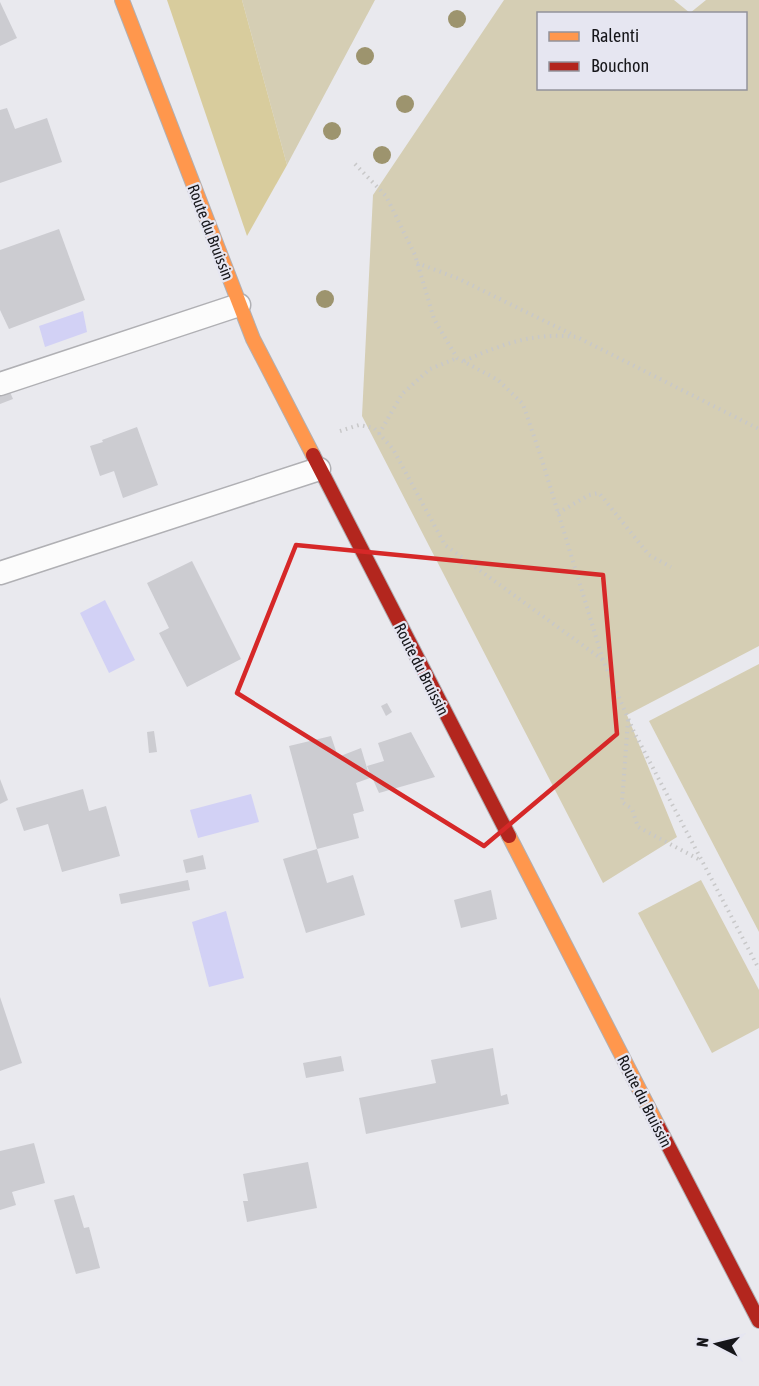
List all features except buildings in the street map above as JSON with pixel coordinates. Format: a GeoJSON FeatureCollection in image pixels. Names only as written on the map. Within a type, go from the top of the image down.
{"type":"FeatureCollection","features":[{"type":"Feature","properties":{"kind":"street","name":"Route du Bruissin"},"geometry":{"type":"LineString","coordinates":[[122,0],[253,339],[759,1322]]}},
{"type":"Feature","properties":{"kind":"lane"},"geometry":{"type":"LineString","coordinates":[[0,384],[239,305]]}},
{"type":"Feature","properties":{"kind":"lane"},"geometry":{"type":"LineString","coordinates":[[0,573],[319,468]]}},
{"type":"Feature","properties":{"kind":"path"},"geometry":{"type":"LineString","coordinates":[[355,164],[386,196],[417,263],[434,320],[457,358],[498,380],[523,404],[603,660],[628,719],[759,969]]}},
{"type":"Feature","properties":{"kind":"path"},"geometry":{"type":"LineString","coordinates":[[417,263],[457,278],[759,429]]}},
{"type":"Feature","properties":{"kind":"path"},"geometry":{"type":"LineString","coordinates":[[463,362],[503,344],[555,334],[577,337]]}},
{"type":"Feature","properties":{"kind":"path"},"geometry":{"type":"LineString","coordinates":[[379,434],[402,394],[430,369],[457,358]]}},
{"type":"Feature","properties":{"kind":"path"},"geometry":{"type":"LineString","coordinates":[[305,440],[359,425],[374,428],[393,449],[445,545],[603,660]]}},
{"type":"Feature","properties":{"kind":"path"},"geometry":{"type":"LineString","coordinates":[[558,513],[589,495],[599,493],[649,555],[671,567]]}},
{"type":"Feature","properties":{"kind":"path"},"geometry":{"type":"LineString","coordinates":[[628,719],[622,802],[632,809],[638,827],[702,861]]}},
{"type":"Feature","properties":{"kind":"highlighted area"},"geometry":{"type":"Polygon","coordinates":[[[296,545],[603,575],[617,734],[484,846],[237,693],[296,545]]]}},
{"type":"Feature","properties":{"kind":"shaded area"},"geometry":{"type":"Polygon","coordinates":[[[167,0],[242,0],[287,165],[247,236],[167,0]]]}},
{"type":"Feature","properties":{"kind":"shaded area"},"geometry":{"type":"Polygon","coordinates":[[[242,0],[375,0],[287,165],[242,0]]]}},
{"type":"Feature","properties":{"kind":"shaded area"},"geometry":{"type":"Polygon","coordinates":[[[504,0],[674,0],[689,12],[537,12],[537,90],[747,90],[747,12],[691,12],[706,0],[759,0],[759,646],[627,715],[677,837],[603,883],[362,416],[373,195],[504,0]]]}},
{"type":"Feature","properties":{"kind":"shaded area"},"geometry":{"type":"Polygon","coordinates":[[[759,664],[759,932],[649,721],[759,664]]]}},
{"type":"Feature","properties":{"kind":"shaded area"},"geometry":{"type":"Polygon","coordinates":[[[701,880],[759,990],[759,1028],[712,1053],[638,913],[701,880]]]}},
{"type":"Feature","properties":{"kind":"water"},"geometry":{"type":"Polygon","coordinates":[[[83,311],[87,332],[45,347],[39,326],[83,311]]]}},
{"type":"Feature","properties":{"kind":"water"},"geometry":{"type":"Polygon","coordinates":[[[105,600],[135,660],[109,673],[80,613],[105,600]]]}},
{"type":"Feature","properties":{"kind":"water"},"geometry":{"type":"Polygon","coordinates":[[[251,794],[259,822],[198,838],[190,810],[251,794]]]}},
{"type":"Feature","properties":{"kind":"water"},"geometry":{"type":"Polygon","coordinates":[[[226,911],[244,978],[209,987],[192,922],[226,911]]]}},
{"type":"Feature","properties":{"kind":"traffic: slow"},"geometry":{"type":"LineString","coordinates":[[122,0],[253,339],[313,455]]}},
{"type":"Feature","properties":{"kind":"traffic: slow"},"geometry":{"type":"LineString","coordinates":[[509,836],[658,1126]]}},
{"type":"Feature","properties":{"kind":"traffic: jam"},"geometry":{"type":"LineString","coordinates":[[313,455],[509,836]]}},
{"type":"Feature","properties":{"kind":"traffic: jam"},"geometry":{"type":"LineString","coordinates":[[658,1126],[759,1321]]}}]}
